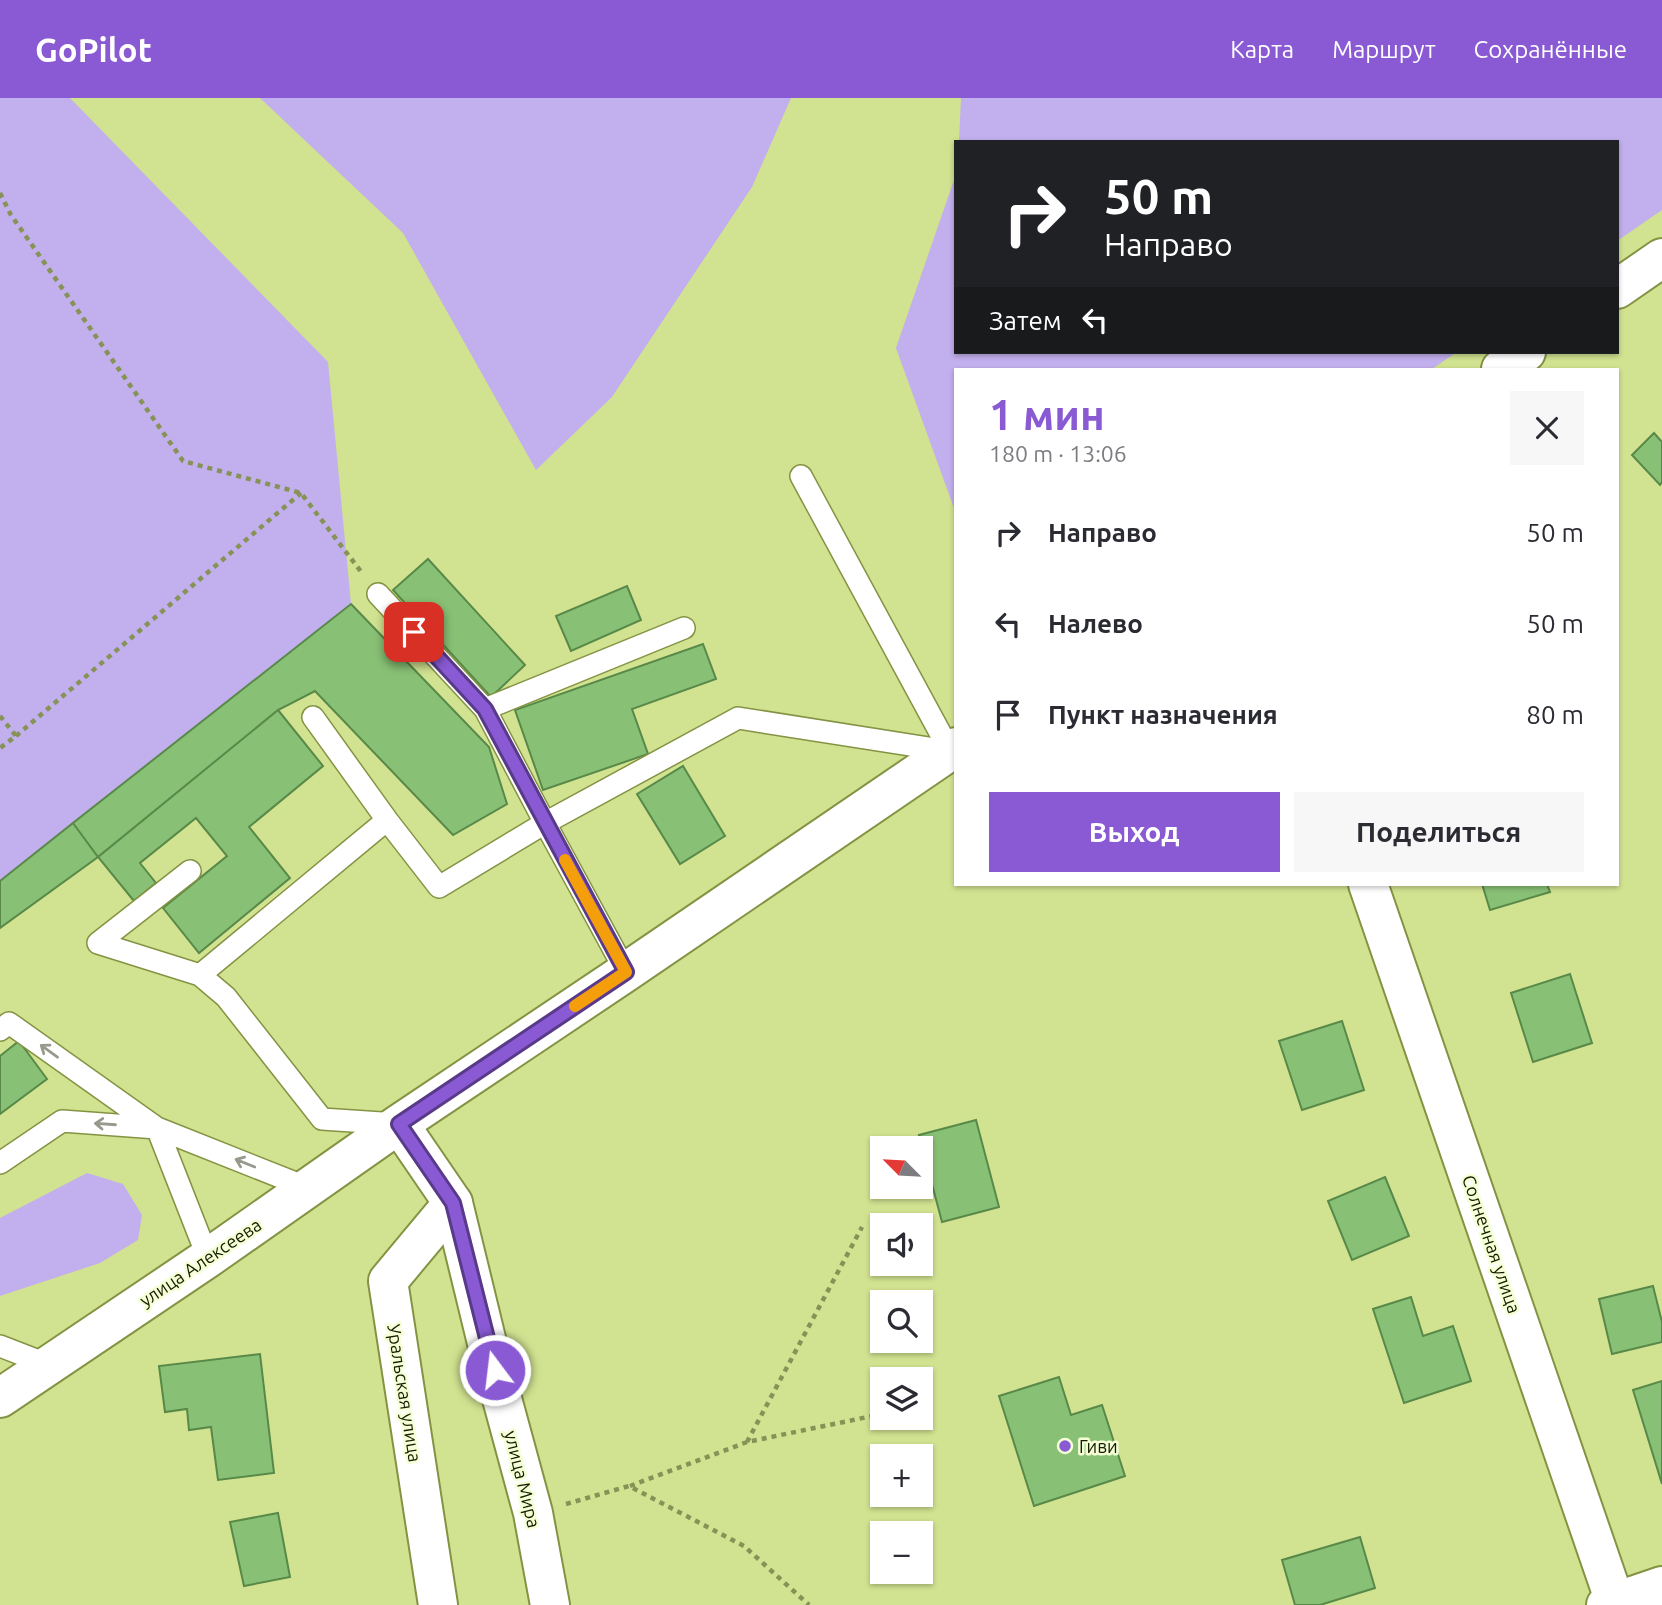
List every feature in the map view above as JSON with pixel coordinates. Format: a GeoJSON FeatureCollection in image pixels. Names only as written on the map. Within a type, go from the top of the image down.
{"type":"FeatureCollection","features":[{"type":"Feature","properties":{"kind":"main road"},"geometry":{"type":"LineString","coordinates":[[1619,288],[1662,258]]}},
{"type":"Feature","properties":{"kind":"main road"},"geometry":{"type":"LineString","coordinates":[[1502,368],[1523,354]]}},
{"type":"Feature","properties":{"kind":"main road","name":"улица Алексеева"},"geometry":{"type":"LineString","coordinates":[[0,1398],[953,749]]}},
{"type":"Feature","properties":{"kind":"main road","name":"Солнечная улица"},"geometry":{"type":"LineString","coordinates":[[1369,886],[1613,1604]]}},
{"type":"Feature","properties":{"kind":"main road","name":"улица Мира"},"geometry":{"type":"LineString","coordinates":[[399,1124],[453,1203],[533,1513],[550,1605]]}},
{"type":"Feature","properties":{"kind":"main road","name":"Уральская улица"},"geometry":{"type":"LineString","coordinates":[[438,1605],[388,1281],[453,1203]]}},
{"type":"Feature","properties":{"kind":"main road"},"geometry":{"type":"LineString","coordinates":[[1613,1604],[1662,1586]]}},
{"type":"Feature","properties":{"kind":"lane"},"geometry":{"type":"LineString","coordinates":[[801,476],[953,749]]}},
{"type":"Feature","properties":{"kind":"lane"},"geometry":{"type":"LineString","coordinates":[[378,594],[485,709],[626,972]]}},
{"type":"Feature","properties":{"kind":"lane"},"geometry":{"type":"LineString","coordinates":[[485,709],[684,628]]}},
{"type":"Feature","properties":{"kind":"lane"},"geometry":{"type":"LineString","coordinates":[[313,717],[439,887],[545,823],[738,718],[953,749]]}},
{"type":"Feature","properties":{"kind":"lane"},"geometry":{"type":"LineString","coordinates":[[200,975],[387,820]]}},
{"type":"Feature","properties":{"kind":"lane"},"geometry":{"type":"LineString","coordinates":[[190,871],[98,943],[200,975],[226,997],[322,1119],[399,1124]]}},
{"type":"Feature","properties":{"kind":"lane"},"geometry":{"type":"LineString","coordinates":[[0,1030],[9,1023],[157,1128],[308,1188]]}},
{"type":"Feature","properties":{"kind":"lane"},"geometry":{"type":"LineString","coordinates":[[0,1163],[62,1121],[157,1128]]}},
{"type":"Feature","properties":{"kind":"lane"},"geometry":{"type":"LineString","coordinates":[[157,1128],[208,1258]]}},
{"type":"Feature","properties":{"kind":"lane"},"geometry":{"type":"LineString","coordinates":[[0,1346],[49,1365]]}},
{"type":"Feature","properties":{"kind":"path"},"geometry":{"type":"LineString","coordinates":[[0,193],[11,215],[183,461],[301,493],[378,594]]}},
{"type":"Feature","properties":{"kind":"path"},"geometry":{"type":"LineString","coordinates":[[0,748],[301,493]]}},
{"type":"Feature","properties":{"kind":"path"},"geometry":{"type":"LineString","coordinates":[[0,716],[16,736]]}},
{"type":"Feature","properties":{"kind":"path"},"geometry":{"type":"LineString","coordinates":[[747,1442],[862,1227]]}},
{"type":"Feature","properties":{"kind":"path"},"geometry":{"type":"LineString","coordinates":[[533,1513],[629,1486],[747,1442],[870,1417]]}},
{"type":"Feature","properties":{"kind":"path"},"geometry":{"type":"LineString","coordinates":[[629,1486],[744,1546],[809,1605]]}},
{"type":"Feature","properties":{"kind":"shaded area"},"geometry":{"type":"Polygon","coordinates":[[[0,98],[70,98],[328,362],[351,604],[0,881],[0,98]]]}},
{"type":"Feature","properties":{"kind":"shaded area"},"geometry":{"type":"Polygon","coordinates":[[[260,98],[791,98],[752,187],[612,397],[536,470],[403,233],[260,98]]]}},
{"type":"Feature","properties":{"kind":"shaded area"},"geometry":{"type":"Polygon","coordinates":[[[961,98],[1662,98],[1662,210],[1619,240],[1619,140],[959,140],[961,98]]]}},
{"type":"Feature","properties":{"kind":"shaded area"},"geometry":{"type":"Polygon","coordinates":[[[954,180],[954,354],[1454,354],[1433,368],[954,368],[954,508],[896,348],[954,180]]]}},
{"type":"Feature","properties":{"kind":"shaded area"},"geometry":{"type":"Polygon","coordinates":[[[87,1173],[123,1184],[142,1215],[138,1240],[100,1263],[0,1296],[0,1218],[87,1173]]]}},
{"type":"Feature","properties":{"kind":"building"},"geometry":{"type":"Polygon","coordinates":[[[1654,433],[1662,442],[1660,485],[1632,455],[1654,433]]]}},
{"type":"Feature","properties":{"kind":"building"},"geometry":{"type":"Polygon","coordinates":[[[428,559],[525,665],[491,697],[393,590],[428,559]]]}},
{"type":"Feature","properties":{"kind":"building"},"geometry":{"type":"Polygon","coordinates":[[[627,586],[641,620],[571,651],[556,616],[627,586]]]}},
{"type":"Feature","properties":{"kind":"building"},"geometry":{"type":"Polygon","coordinates":[[[351,604],[489,747],[507,804],[453,835],[315,691],[278,710],[98,857],[73,823],[351,604]]]}},
{"type":"Feature","properties":{"kind":"building"},"geometry":{"type":"Polygon","coordinates":[[[703,644],[716,679],[632,709],[648,754],[543,790],[515,710],[703,644]]]}},
{"type":"Feature","properties":{"kind":"building"},"geometry":{"type":"Polygon","coordinates":[[[278,710],[323,766],[249,827],[290,878],[199,953],[163,908],[227,856],[196,818],[140,863],[156,883],[134,901],[98,857],[278,710]]]}},
{"type":"Feature","properties":{"kind":"building"},"geometry":{"type":"Polygon","coordinates":[[[683,766],[725,836],[680,864],[637,794],[683,766]]]}},
{"type":"Feature","properties":{"kind":"building"},"geometry":{"type":"Polygon","coordinates":[[[73,823],[98,857],[0,928],[0,881],[73,823]]]}},
{"type":"Feature","properties":{"kind":"building"},"geometry":{"type":"Polygon","coordinates":[[[1483,886],[1548,886],[1550,892],[1490,910],[1483,886]]]}},
{"type":"Feature","properties":{"kind":"building"},"geometry":{"type":"Polygon","coordinates":[[[1570,974],[1592,1043],[1533,1062],[1511,993],[1570,974]]]}},
{"type":"Feature","properties":{"kind":"building"},"geometry":{"type":"Polygon","coordinates":[[[1342,1021],[1364,1090],[1302,1110],[1279,1041],[1342,1021]]]}},
{"type":"Feature","properties":{"kind":"building"},"geometry":{"type":"Polygon","coordinates":[[[19,1041],[47,1079],[0,1114],[0,1056],[19,1041]]]}},
{"type":"Feature","properties":{"kind":"building"},"geometry":{"type":"Polygon","coordinates":[[[976,1120],[999,1207],[942,1222],[933,1188],[933,1136],[919,1135],[976,1120]]]}},
{"type":"Feature","properties":{"kind":"building"},"geometry":{"type":"Polygon","coordinates":[[[1385,1177],[1409,1236],[1352,1260],[1328,1201],[1385,1177]]]}},
{"type":"Feature","properties":{"kind":"building"},"geometry":{"type":"Polygon","coordinates":[[[1653,1286],[1662,1322],[1662,1342],[1612,1354],[1599,1299],[1653,1286]]]}},
{"type":"Feature","properties":{"kind":"building"},"geometry":{"type":"Polygon","coordinates":[[[1411,1297],[1423,1336],[1453,1326],[1471,1381],[1404,1403],[1373,1309],[1411,1297]]]}},
{"type":"Feature","properties":{"kind":"building"},"geometry":{"type":"Polygon","coordinates":[[[260,1354],[274,1473],[218,1480],[211,1427],[189,1430],[187,1409],[165,1412],[159,1366],[260,1354]]]}},
{"type":"Feature","properties":{"kind":"building","name":"Гиви"},"geometry":{"type":"Polygon","coordinates":[[[1059,1377],[1071,1415],[1102,1405],[1125,1476],[1034,1506],[999,1396],[1059,1377]]]}},
{"type":"Feature","properties":{"kind":"building"},"geometry":{"type":"Polygon","coordinates":[[[1662,1381],[1662,1484],[1633,1390],[1662,1381]]]}},
{"type":"Feature","properties":{"kind":"building"},"geometry":{"type":"Polygon","coordinates":[[[278,1513],[290,1577],[244,1586],[230,1522],[278,1513]]]}},
{"type":"Feature","properties":{"kind":"building"},"geometry":{"type":"Polygon","coordinates":[[[1360,1537],[1375,1588],[1320,1605],[1295,1605],[1282,1560],[1360,1537]]]}},
{"type":"Feature","properties":{"kind":"slow traffic"},"geometry":{"type":"LineString","coordinates":[[565,860],[626,972],[575,1006]]}},
{"type":"Feature","properties":{"kind":"place","name":"Гиви"},"geometry":{"type":"Point","coordinates":[1065,1446]}},
{"type":"Feature","properties":{"kind":"route"},"geometry":{"type":"LineString","coordinates":[[414,632],[485,709],[626,972],[399,1124],[453,1203],[495,1370]]}}]}
